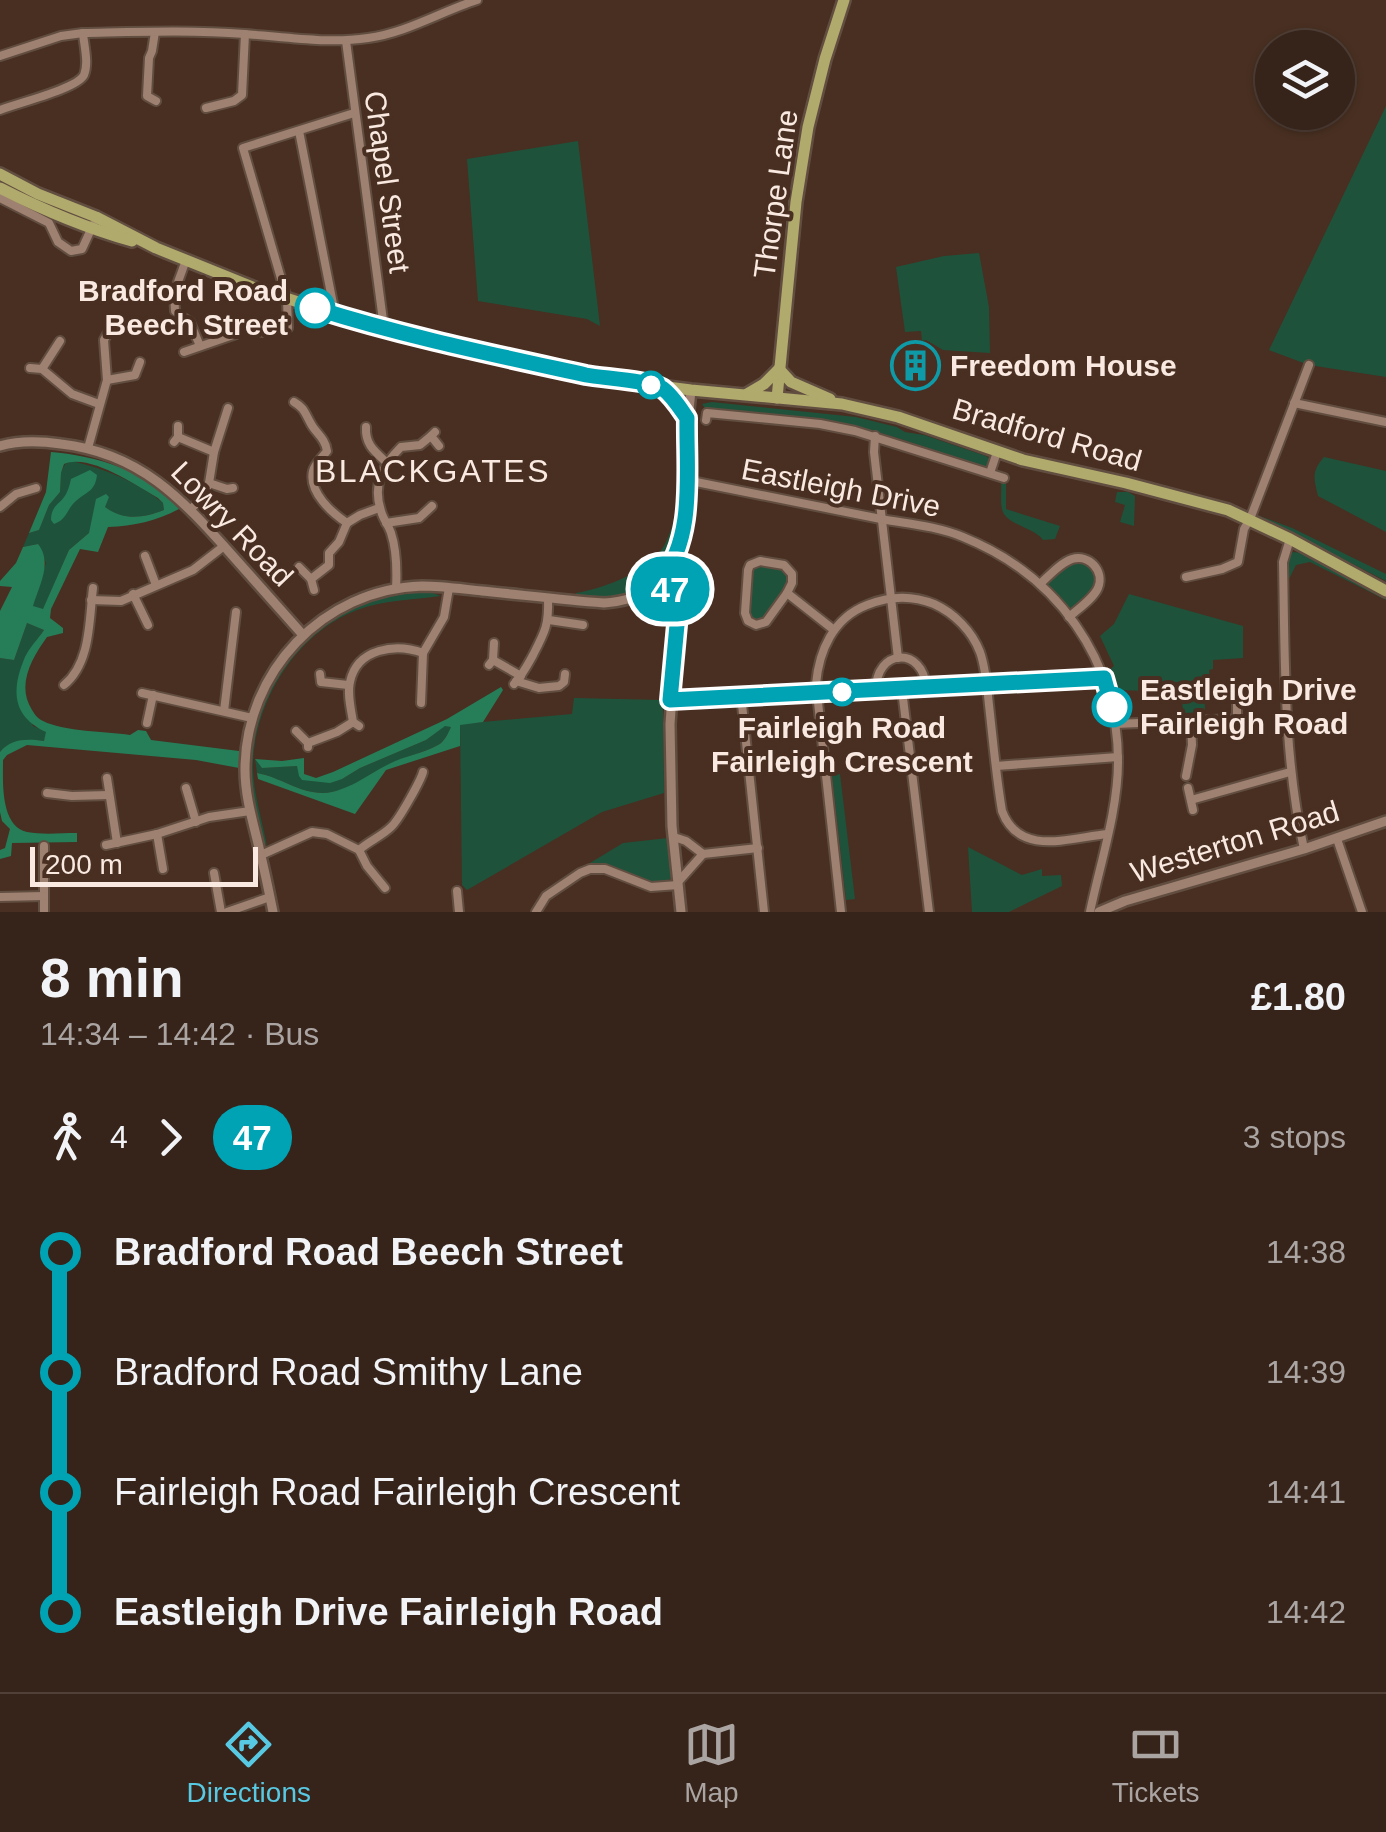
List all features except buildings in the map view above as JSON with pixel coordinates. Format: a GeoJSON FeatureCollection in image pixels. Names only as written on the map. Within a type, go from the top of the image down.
{"type":"FeatureCollection","features":[{"type":"Feature","properties":{"kind":"main road","name":"Thorpe Lane"},"geometry":{"type":"LineString","coordinates":[[777,398],[796,202],[808,127],[844,0]]}},
{"type":"Feature","properties":{"kind":"main road","name":"Bradford Road"},"geometry":{"type":"LineString","coordinates":[[0,174],[94,223],[286,299],[335,314],[604,378],[842,404],[898,417],[997,452],[1202,502],[1250,519],[1386,591]]}},
{"type":"Feature","properties":{"kind":"main road","name":"Bradford Road"},"geometry":{"type":"LineString","coordinates":[[0,188],[33,205],[94,223]]}},
{"type":"Feature","properties":{"kind":"main road"},"geometry":{"type":"LineString","coordinates":[[745,395],[779,369],[791,382],[842,404]]}},
{"type":"Feature","properties":{"kind":"street"},"geometry":{"type":"LineString","coordinates":[[0,56],[61,36],[84,33],[245,34],[346,41],[397,32],[476,0]]}},
{"type":"Feature","properties":{"kind":"street"},"geometry":{"type":"LineString","coordinates":[[154,32],[147,96],[156,100]]}},
{"type":"Feature","properties":{"kind":"street"},"geometry":{"type":"LineString","coordinates":[[5,111],[81,79],[86,67],[84,33]]}},
{"type":"Feature","properties":{"kind":"street"},"geometry":{"type":"LineString","coordinates":[[206,108],[244,100],[245,34]]}},
{"type":"Feature","properties":{"kind":"street","name":"Chapel Street"},"geometry":{"type":"LineString","coordinates":[[346,41],[384,328]]}},
{"type":"Feature","properties":{"kind":"street"},"geometry":{"type":"LineString","coordinates":[[262,332],[288,328],[286,299],[243,148],[354,113]]}},
{"type":"Feature","properties":{"kind":"street"},"geometry":{"type":"LineString","coordinates":[[299,130],[335,314]]}},
{"type":"Feature","properties":{"kind":"street"},"geometry":{"type":"LineString","coordinates":[[0,198],[49,223],[58,242],[71,251],[82,249],[94,223]]}},
{"type":"Feature","properties":{"kind":"street"},"geometry":{"type":"LineString","coordinates":[[186,260],[174,293],[175,306],[177,314],[192,326],[200,346]]}},
{"type":"Feature","properties":{"kind":"street"},"geometry":{"type":"LineString","coordinates":[[88,448],[107,380],[104,340],[109,331]]}},
{"type":"Feature","properties":{"kind":"street"},"geometry":{"type":"LineString","coordinates":[[184,352],[236,334]]}},
{"type":"Feature","properties":{"kind":"street"},"geometry":{"type":"LineString","coordinates":[[42,369],[60,342]]}},
{"type":"Feature","properties":{"kind":"street"},"geometry":{"type":"LineString","coordinates":[[107,380],[135,375],[140,362]]}},
{"type":"Feature","properties":{"kind":"street"},"geometry":{"type":"LineString","coordinates":[[1186,577],[1238,562],[1244,529],[1308,365]]}},
{"type":"Feature","properties":{"kind":"street"},"geometry":{"type":"LineString","coordinates":[[30,368],[42,369],[72,394],[100,404]]}},
{"type":"Feature","properties":{"kind":"street"},"geometry":{"type":"LineString","coordinates":[[660,386],[687,418]]}},
{"type":"Feature","properties":{"kind":"street"},"geometry":{"type":"LineString","coordinates":[[273,912],[250,811],[246,758],[252,718],[272,673],[288,650],[351,602],[396,589],[449,588],[604,603],[641,594],[660,581],[680,548],[685,524],[691,390]]}},
{"type":"Feature","properties":{"kind":"street"},"geometry":{"type":"LineString","coordinates":[[294,402],[306,412],[310,424],[327,444],[328,451],[313,469],[314,499],[347,523]]}},
{"type":"Feature","properties":{"kind":"street"},"geometry":{"type":"LineString","coordinates":[[1294,403],[1386,422]]}},
{"type":"Feature","properties":{"kind":"street"},"geometry":{"type":"LineString","coordinates":[[191,508],[210,483],[214,452],[228,408]]}},
{"type":"Feature","properties":{"kind":"street"},"geometry":{"type":"LineString","coordinates":[[706,420],[707,412],[820,424],[875,436],[1004,478]]}},
{"type":"Feature","properties":{"kind":"street"},"geometry":{"type":"LineString","coordinates":[[178,426],[176,440],[214,452]]}},
{"type":"Feature","properties":{"kind":"street"},"geometry":{"type":"LineString","coordinates":[[366,427],[370,446],[386,462]]}},
{"type":"Feature","properties":{"kind":"street"},"geometry":{"type":"LineString","coordinates":[[221,432],[232,435]]}},
{"type":"Feature","properties":{"kind":"street"},"geometry":{"type":"LineString","coordinates":[[396,589],[394,546],[380,508],[380,480],[386,462],[401,447],[415,447],[433,434],[439,446]]}},
{"type":"Feature","properties":{"kind":"street"},"geometry":{"type":"LineString","coordinates":[[875,436],[898,658]]}},
{"type":"Feature","properties":{"kind":"street","name":"Lowry Road"},"geometry":{"type":"LineString","coordinates":[[0,446],[29,442],[88,448],[144,471],[191,508],[303,635]]}},
{"type":"Feature","properties":{"kind":"street"},"geometry":{"type":"LineString","coordinates":[[990,473],[997,452]]}},
{"type":"Feature","properties":{"kind":"street","name":"Eastleigh Drive"},"geometry":{"type":"LineString","coordinates":[[686,480],[924,525],[1005,557],[1040,584],[1089,644],[1104,678],[1115,724],[1116,786],[1090,912]]}},
{"type":"Feature","properties":{"kind":"street"},"geometry":{"type":"LineString","coordinates":[[210,483],[233,488]]}},
{"type":"Feature","properties":{"kind":"street"},"geometry":{"type":"LineString","coordinates":[[0,507],[16,494],[36,488]]}},
{"type":"Feature","properties":{"kind":"street"},"geometry":{"type":"LineString","coordinates":[[386,522],[419,518],[433,504]]}},
{"type":"Feature","properties":{"kind":"street"},"geometry":{"type":"LineString","coordinates":[[310,578],[329,564],[329,553],[347,523],[380,508]]}},
{"type":"Feature","properties":{"kind":"street"},"geometry":{"type":"LineString","coordinates":[[1290,539],[1283,562],[1287,740],[1304,849]]}},
{"type":"Feature","properties":{"kind":"street"},"geometry":{"type":"LineString","coordinates":[[91,600],[121,600],[193,570],[224,546]]}},
{"type":"Feature","properties":{"kind":"street"},"geometry":{"type":"LineString","coordinates":[[145,556],[156,585]]}},
{"type":"Feature","properties":{"kind":"street"},"geometry":{"type":"LineString","coordinates":[[1040,584],[1069,560],[1082,558],[1094,564],[1100,576],[1098,589],[1069,617]]}},
{"type":"Feature","properties":{"kind":"street"},"geometry":{"type":"LineString","coordinates":[[754,562],[789,568],[792,583],[787,593],[766,622],[756,625],[748,621],[748,575],[754,562]]}},
{"type":"Feature","properties":{"kind":"street"},"geometry":{"type":"LineString","coordinates":[[299,568],[310,578],[314,590]]}},
{"type":"Feature","properties":{"kind":"street"},"geometry":{"type":"LineString","coordinates":[[660,581],[675,596],[678,614],[670,700],[680,912]]}},
{"type":"Feature","properties":{"kind":"street"},"geometry":{"type":"LineString","coordinates":[[71,683],[83,656],[92,588]]}},
{"type":"Feature","properties":{"kind":"street"},"geometry":{"type":"LineString","coordinates":[[421,703],[424,653],[444,618],[449,588]]}},
{"type":"Feature","properties":{"kind":"street"},"geometry":{"type":"LineString","coordinates":[[787,593],[834,630]]}},
{"type":"Feature","properties":{"kind":"street"},"geometry":{"type":"LineString","coordinates":[[133,594],[148,624]]}},
{"type":"Feature","properties":{"kind":"street"},"geometry":{"type":"LineString","coordinates":[[517,680],[540,643],[548,620],[548,598]]}},
{"type":"Feature","properties":{"kind":"street"},"geometry":{"type":"LineString","coordinates":[[842,912],[816,692],[820,656],[834,630],[866,605],[909,598],[942,608],[965,627],[980,652],[1002,811],[1013,831],[1033,841],[1107,834]]}},
{"type":"Feature","properties":{"kind":"street"},"geometry":{"type":"LineString","coordinates":[[224,711],[236,612]]}},
{"type":"Feature","properties":{"kind":"street"},"geometry":{"type":"LineString","coordinates":[[548,620],[583,624]]}},
{"type":"Feature","properties":{"kind":"street"},"geometry":{"type":"LineString","coordinates":[[232,638],[244,639]]}},
{"type":"Feature","properties":{"kind":"street"},"geometry":{"type":"LineString","coordinates":[[494,642],[491,662],[517,680],[539,688],[559,686],[565,674]]}},
{"type":"Feature","properties":{"kind":"street"},"geometry":{"type":"LineString","coordinates":[[296,731],[308,745],[356,724],[348,685],[360,662],[384,648],[424,653]]}},
{"type":"Feature","properties":{"kind":"street"},"geometry":{"type":"LineString","coordinates":[[876,690],[881,667],[898,658],[911,660],[921,668],[926,688]]}},
{"type":"Feature","properties":{"kind":"street"},"geometry":{"type":"LineString","coordinates":[[320,674],[321,682],[348,685]]}},
{"type":"Feature","properties":{"kind":"street"},"geometry":{"type":"LineString","coordinates":[[670,700],[1104,678]]}},
{"type":"Feature","properties":{"kind":"street"},"geometry":{"type":"LineString","coordinates":[[902,690],[929,912]]}},
{"type":"Feature","properties":{"kind":"street"},"geometry":{"type":"LineString","coordinates":[[1115,724],[1237,720],[1237,691]]}},
{"type":"Feature","properties":{"kind":"street"},"geometry":{"type":"LineString","coordinates":[[142,693],[252,718]]}},
{"type":"Feature","properties":{"kind":"street"},"geometry":{"type":"LineString","coordinates":[[146,722],[153,695]]}},
{"type":"Feature","properties":{"kind":"street"},"geometry":{"type":"LineString","coordinates":[[741,696],[764,912]]}},
{"type":"Feature","properties":{"kind":"street"},"geometry":{"type":"LineString","coordinates":[[1186,776],[1192,745],[1191,720]]}},
{"type":"Feature","properties":{"kind":"street"},"geometry":{"type":"LineString","coordinates":[[996,766],[1118,757]]}},
{"type":"Feature","properties":{"kind":"street"},"geometry":{"type":"LineString","coordinates":[[358,850],[395,823],[413,790],[422,787],[423,772]]}},
{"type":"Feature","properties":{"kind":"street"},"geometry":{"type":"LineString","coordinates":[[1188,788],[1192,805],[1290,772]]}},
{"type":"Feature","properties":{"kind":"street"},"geometry":{"type":"LineString","coordinates":[[107,778],[118,843]]}},
{"type":"Feature","properties":{"kind":"street"},"geometry":{"type":"LineString","coordinates":[[186,788],[196,822]]}},
{"type":"Feature","properties":{"kind":"street"},"geometry":{"type":"LineString","coordinates":[[47,793],[109,795]]}},
{"type":"Feature","properties":{"kind":"street"},"geometry":{"type":"LineString","coordinates":[[106,845],[222,814],[250,811]]}},
{"type":"Feature","properties":{"kind":"street","name":"Westerton Road"},"geometry":{"type":"LineString","coordinates":[[1098,912],[1385,825]]}},
{"type":"Feature","properties":{"kind":"street"},"geometry":{"type":"LineString","coordinates":[[261,855],[319,831],[358,850],[385,888]]}},
{"type":"Feature","properties":{"kind":"street"},"geometry":{"type":"LineString","coordinates":[[157,834],[163,869]]}},
{"type":"Feature","properties":{"kind":"street"},"geometry":{"type":"LineString","coordinates":[[674,837],[703,854],[758,848]]}},
{"type":"Feature","properties":{"kind":"street"},"geometry":{"type":"LineString","coordinates":[[1337,839],[1359,911]]}},
{"type":"Feature","properties":{"kind":"street"},"geometry":{"type":"LineString","coordinates":[[44,846],[44,912]]}},
{"type":"Feature","properties":{"kind":"street"},"geometry":{"type":"LineString","coordinates":[[536,912],[546,896],[590,869],[605,869],[651,886],[678,883],[703,854]]}},
{"type":"Feature","properties":{"kind":"street"},"geometry":{"type":"LineString","coordinates":[[214,874],[224,912],[270,898]]}},
{"type":"Feature","properties":{"kind":"street"},"geometry":{"type":"LineString","coordinates":[[365,883],[377,879]]}},
{"type":"Feature","properties":{"kind":"street"},"geometry":{"type":"LineString","coordinates":[[458,891],[459,912]]}},
{"type":"Feature","properties":{"kind":"street"},"geometry":{"type":"LineString","coordinates":[[0,897],[44,896]]}},
{"type":"Feature","properties":{"kind":"green space"},"geometry":{"type":"Polygon","coordinates":[[[1386,106],[1386,377],[1309,365],[1269,350],[1386,106]]]}},
{"type":"Feature","properties":{"kind":"green space"},"geometry":{"type":"Polygon","coordinates":[[[578,141],[600,326],[587,319],[478,301],[467,159],[578,141]]]}},
{"type":"Feature","properties":{"kind":"green space"},"geometry":{"type":"Polygon","coordinates":[[[979,253],[989,307],[990,353],[943,350],[922,341],[921,331],[905,332],[896,267],[979,253]]]}},
{"type":"Feature","properties":{"kind":"green space"},"geometry":{"type":"Polygon","coordinates":[[[702,404],[856,417],[986,456],[990,464],[984,468],[844,424],[706,410],[702,404]]]}},
{"type":"Feature","properties":{"kind":"green space"},"geometry":{"type":"Polygon","coordinates":[[[51,452],[85,457],[139,475],[179,509],[145,522],[108,527],[98,552],[80,549],[51,609],[50,618],[63,628],[63,633],[47,637],[28,672],[25,691],[32,710],[43,721],[62,727],[130,735],[146,731],[151,740],[239,751],[239,768],[196,760],[27,745],[3,760],[5,802],[12,821],[27,832],[77,833],[77,842],[12,843],[11,856],[0,859],[10,829],[0,812],[0,752],[15,742],[44,741],[46,732],[26,718],[17,691],[25,657],[44,630],[27,623],[14,660],[0,658],[0,611],[12,587],[0,586],[0,581],[16,563],[23,547],[38,544],[45,566],[33,606],[43,609],[69,550],[89,533],[96,499],[106,494],[109,497],[105,507],[126,516],[164,510],[158,498],[125,479],[99,466],[74,462],[64,464],[60,492],[49,505],[39,530],[29,533],[46,492],[51,452]]]}},
{"type":"Feature","properties":{"kind":"green space"},"geometry":{"type":"Polygon","coordinates":[[[1324,457],[1386,471],[1386,532],[1318,496],[1315,476],[1324,457]]]}},
{"type":"Feature","properties":{"kind":"green space"},"geometry":{"type":"Polygon","coordinates":[[[72,461],[131,482],[163,503],[164,510],[133,517],[105,507],[89,533],[69,550],[43,610],[32,606],[46,563],[38,544],[23,547],[29,533],[39,530],[49,505],[60,492],[65,464],[72,461]]]}},
{"type":"Feature","properties":{"kind":"green space"},"geometry":{"type":"Polygon","coordinates":[[[90,470],[97,475],[93,488],[54,524],[53,511],[65,496],[71,479],[90,470]]]}},
{"type":"Feature","properties":{"kind":"green space"},"geometry":{"type":"Polygon","coordinates":[[[1001,482],[1006,483],[1006,509],[1060,526],[1055,539],[1043,540],[1004,514],[1001,482]]]}},
{"type":"Feature","properties":{"kind":"green space"},"geometry":{"type":"Polygon","coordinates":[[[1117,492],[1135,496],[1134,526],[1120,522],[1125,505],[1115,502],[1117,492]]]}},
{"type":"Feature","properties":{"kind":"green space"},"geometry":{"type":"Polygon","coordinates":[[[677,514],[677,537],[671,556],[650,583],[619,595],[576,595],[626,577],[649,562],[665,544],[677,514]]]}},
{"type":"Feature","properties":{"kind":"green space"},"geometry":{"type":"Polygon","coordinates":[[[1257,515],[1386,574],[1386,581],[1257,515]]]}},
{"type":"Feature","properties":{"kind":"green space"},"geometry":{"type":"Polygon","coordinates":[[[1293,552],[1326,564],[1386,600],[1310,562],[1296,565],[1288,581],[1288,558],[1293,552]]]}},
{"type":"Feature","properties":{"kind":"green space"},"geometry":{"type":"Polygon","coordinates":[[[1078,562],[1092,568],[1096,581],[1087,597],[1070,609],[1048,581],[1078,562]]]}},
{"type":"Feature","properties":{"kind":"green space"},"geometry":{"type":"Polygon","coordinates":[[[759,565],[782,568],[789,576],[765,620],[760,622],[752,621],[747,612],[751,571],[759,565]]]}},
{"type":"Feature","properties":{"kind":"green space"},"geometry":{"type":"Polygon","coordinates":[[[427,591],[441,596],[377,604],[335,621],[316,635],[284,671],[262,715],[253,762],[267,846],[256,818],[250,757],[255,727],[279,672],[319,627],[345,611],[380,597],[427,591]]]}},
{"type":"Feature","properties":{"kind":"green space"},"geometry":{"type":"Polygon","coordinates":[[[1129,594],[1243,626],[1243,658],[1213,660],[1210,679],[1204,682],[1205,712],[1183,713],[1181,682],[1150,683],[1150,691],[1116,690],[1108,671],[1114,666],[1100,636],[1114,624],[1129,594]]]}},
{"type":"Feature","properties":{"kind":"green space"},"geometry":{"type":"Polygon","coordinates":[[[27,623],[44,630],[23,667],[22,685],[33,726],[47,732],[44,741],[15,742],[0,752],[0,658],[14,660],[27,623]]]}},
{"type":"Feature","properties":{"kind":"green space"},"geometry":{"type":"Polygon","coordinates":[[[501,687],[503,690],[483,722],[460,725],[460,746],[386,770],[355,814],[258,779],[257,773],[314,792],[340,790],[393,762],[438,745],[451,727],[445,726],[426,740],[330,783],[302,780],[297,766],[262,768],[255,759],[304,758],[304,774],[316,778],[447,719],[501,687]]]}},
{"type":"Feature","properties":{"kind":"green space"},"geometry":{"type":"Polygon","coordinates":[[[574,698],[663,700],[664,793],[602,812],[467,890],[462,885],[460,724],[572,714],[574,698]]]}},
{"type":"Feature","properties":{"kind":"green space"},"geometry":{"type":"Polygon","coordinates":[[[445,725],[452,727],[438,745],[334,792],[306,790],[257,773],[255,759],[262,768],[297,766],[302,780],[342,779],[426,740],[445,725]]]}},
{"type":"Feature","properties":{"kind":"green space"},"geometry":{"type":"Polygon","coordinates":[[[840,774],[855,899],[846,900],[832,775],[840,774]]]}},
{"type":"Feature","properties":{"kind":"green space"},"geometry":{"type":"Polygon","coordinates":[[[668,838],[671,878],[667,882],[652,882],[614,867],[590,863],[623,843],[668,838]]]}},
{"type":"Feature","properties":{"kind":"green space"},"geometry":{"type":"Polygon","coordinates":[[[968,847],[1022,875],[1042,869],[1042,876],[1061,875],[1062,886],[1009,912],[972,912],[968,847]]]}},
{"type":"Feature","properties":{"kind":"bus line","name":"47"},"geometry":{"type":"LineString","coordinates":[[315,308],[465,348],[660,386],[678,404],[687,418],[685,524],[676,559],[660,581],[678,605],[670,700],[1104,678],[1112,707]]}},
{"type":"Feature","properties":{"kind":"place","name":"Bradford Road Beech Street"},"geometry":{"type":"Point","coordinates":[315,308]}},
{"type":"Feature","properties":{"kind":"place","name":"Freedom House"},"geometry":{"type":"Point","coordinates":[915,366]}},
{"type":"Feature","properties":{"kind":"place","name":"Fairleigh Road Fairleigh Crescent"},"geometry":{"type":"Point","coordinates":[842,692]}},
{"type":"Feature","properties":{"kind":"place","name":"Eastleigh Drive Fairleigh Road"},"geometry":{"type":"Point","coordinates":[1112,707]}},
{"type":"Feature","properties":{"kind":"district","name":"BLACKGATES"},"geometry":{"type":"Point","coordinates":[433,471]}}]}
